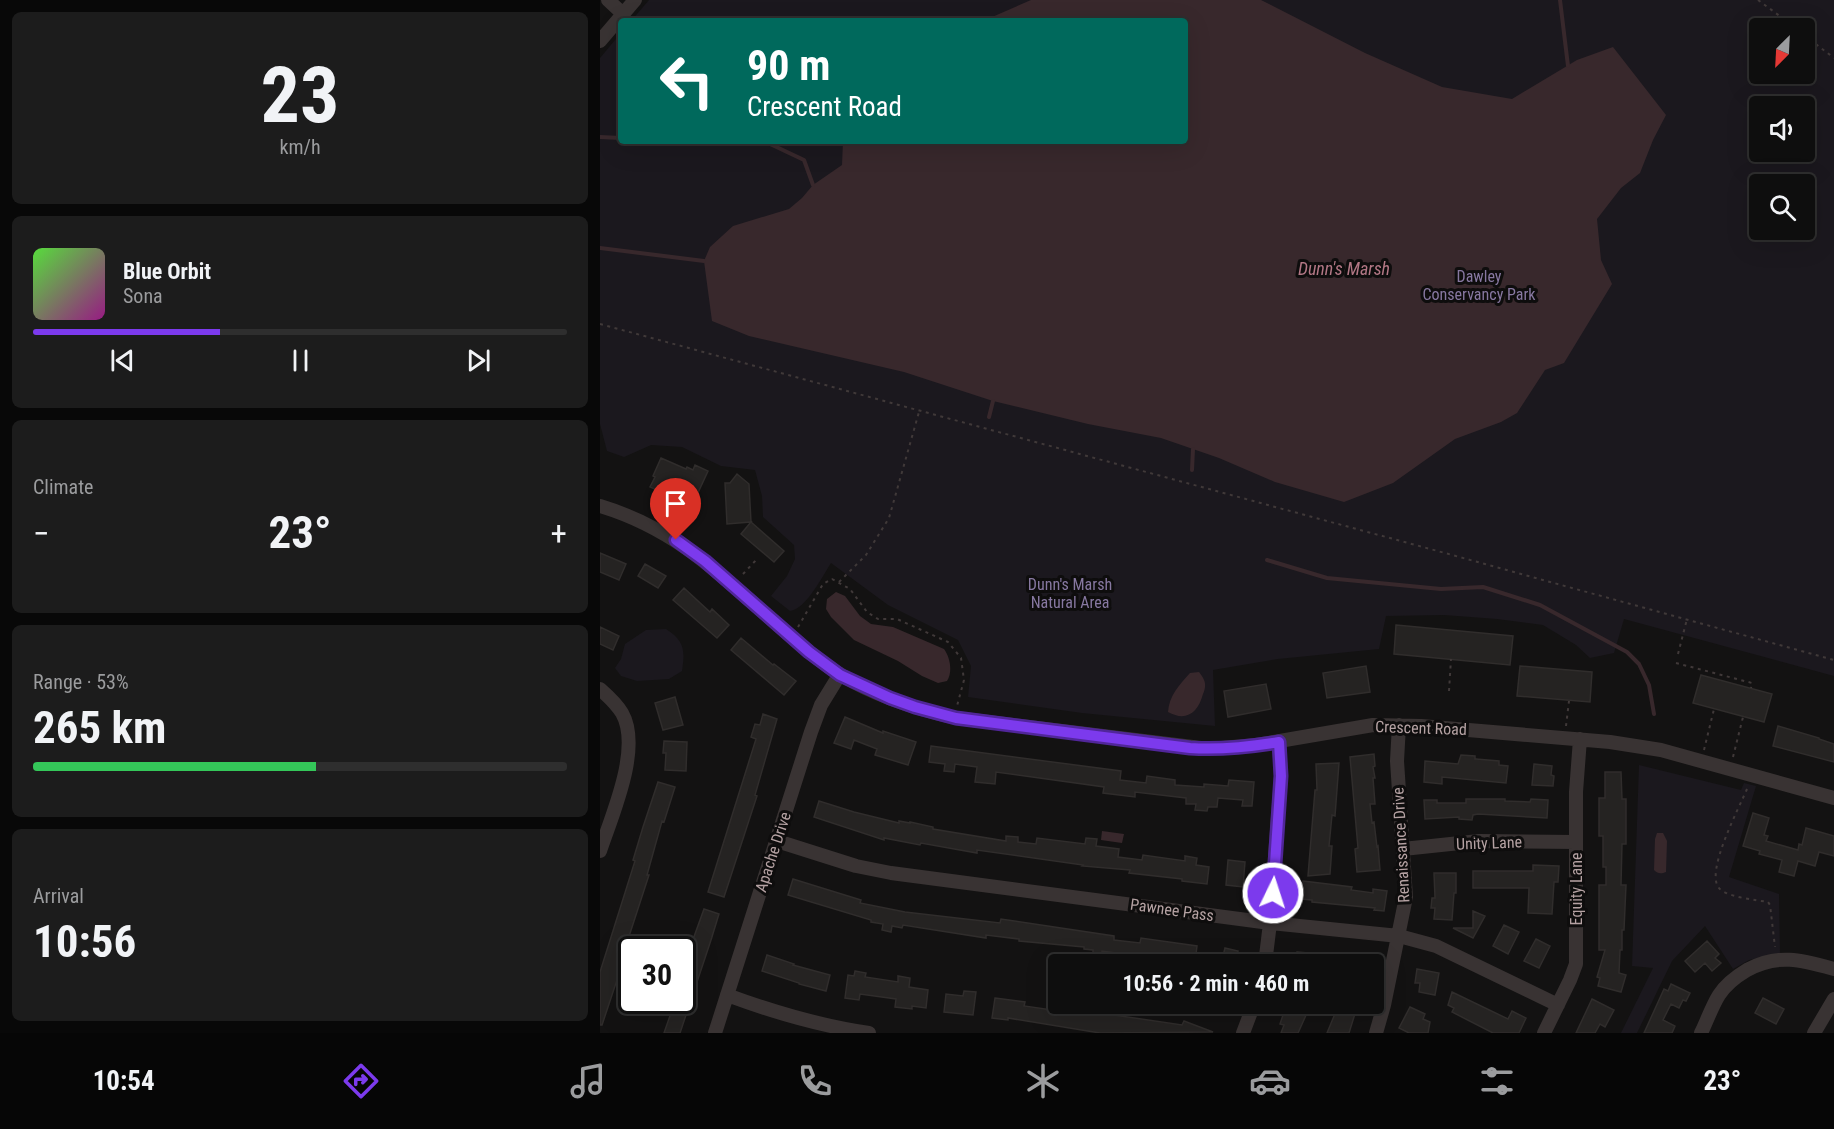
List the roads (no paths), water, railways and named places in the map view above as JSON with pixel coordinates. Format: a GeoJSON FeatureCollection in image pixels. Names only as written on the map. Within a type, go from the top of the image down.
{"type":"FeatureCollection","features":[{"type":"Feature","properties":{"kind":"street"},"geometry":{"type":"LineString","coordinates":[[608,0],[623,14]]}},
{"type":"Feature","properties":{"kind":"street"},"geometry":{"type":"LineString","coordinates":[[619,18],[635,0]]}},
{"type":"Feature","properties":{"kind":"street"},"geometry":{"type":"LineString","coordinates":[[600,40],[618,20]]}},
{"type":"Feature","properties":{"kind":"street","name":"Crescent Road"},"geometry":{"type":"LineString","coordinates":[[600,507],[638,520],[667,535],[705,561],[791,636],[840,675],[890,698],[956,718],[1209,749],[1241,748],[1374,725],[1580,739],[1649,747],[1834,798]]}},
{"type":"Feature","properties":{"kind":"street","name":"Apache Drive"},"geometry":{"type":"LineString","coordinates":[[715,1033],[811,732],[821,705],[840,675]]}},
{"type":"Feature","properties":{"kind":"street"},"geometry":{"type":"LineString","coordinates":[[600,688],[623,714],[628,733],[629,756],[600,851]]}},
{"type":"Feature","properties":{"kind":"street","name":"Renaissance Drive"},"geometry":{"type":"LineString","coordinates":[[1376,1033],[1406,897],[1397,761],[1399,725]]}},
{"type":"Feature","properties":{"kind":"street","name":"Equity Lane"},"geometry":{"type":"LineString","coordinates":[[1544,1033],[1576,964],[1576,792],[1580,739]]}},
{"type":"Feature","properties":{"kind":"street"},"geometry":{"type":"LineString","coordinates":[[1266,954],[1281,776],[1279,742]]}},
{"type":"Feature","properties":{"kind":"street","name":"Pawnee Pass"},"geometry":{"type":"LineString","coordinates":[[777,841],[856,866],[891,873],[1270,923],[1399,936],[1436,946],[1558,1005]]}},
{"type":"Feature","properties":{"kind":"street","name":"Unity Lane"},"geometry":{"type":"LineString","coordinates":[[1403,849],[1479,841],[1576,842]]}},
{"type":"Feature","properties":{"kind":"street"},"geometry":{"type":"LineString","coordinates":[[1701,1033],[1720,994],[1731,981],[1756,965],[1771,960],[1792,960],[1834,969]]}},
{"type":"Feature","properties":{"kind":"street"},"geometry":{"type":"LineString","coordinates":[[727,994],[819,1024],[869,1033]]}},
{"type":"Feature","properties":{"kind":"street"},"geometry":{"type":"LineString","coordinates":[[1814,1033],[1834,999]]}},
{"type":"Feature","properties":{"kind":"street"},"geometry":{"type":"LineString","coordinates":[[1243,1033],[1250,1014]]}},
{"type":"Feature","properties":{"kind":"water","name":"Dunn's Marsh"},"geometry":{"type":"Polygon","coordinates":[[[1031,0],[1261,0],[1365,53],[1442,87],[1512,99],[1577,60],[1613,47],[1666,115],[1640,173],[1621,188],[1597,219],[1601,260],[1612,284],[1564,363],[1545,370],[1517,413],[1501,422],[1455,439],[1393,483],[1344,502],[1275,482],[1219,458],[1161,438],[1088,424],[993,401],[904,372],[749,336],[712,321],[704,261],[710,247],[733,226],[789,209],[813,185],[842,165],[843,144],[1188,144],[1188,18],[990,18],[1031,0]]]}},
{"type":"Feature","properties":{"kind":"water"},"geometry":{"type":"Polygon","coordinates":[[[836,592],[845,596],[860,616],[871,624],[893,627],[944,649],[950,665],[947,681],[938,683],[922,676],[898,661],[854,640],[826,609],[827,599],[836,592]]]}},
{"type":"Feature","properties":{"kind":"water"},"geometry":{"type":"Polygon","coordinates":[[[1199,672],[1205,685],[1198,706],[1186,716],[1168,712],[1170,701],[1178,686],[1190,673],[1199,672]]]}},
{"type":"Feature","properties":{"kind":"water"},"geometry":{"type":"Polygon","coordinates":[[[1102,831],[1124,834],[1122,843],[1101,840],[1102,831]]]}},
{"type":"Feature","properties":{"kind":"water"},"geometry":{"type":"Polygon","coordinates":[[[1657,833],[1663,833],[1667,841],[1666,872],[1661,873],[1654,870],[1657,833]]]}},
{"type":"Feature","properties":{"kind":"waterway"},"geometry":{"type":"LineString","coordinates":[[1560,0],[1568,66]]}},
{"type":"Feature","properties":{"kind":"waterway"},"geometry":{"type":"LineString","coordinates":[[600,137],[618,138]]}},
{"type":"Feature","properties":{"kind":"waterway"},"geometry":{"type":"LineString","coordinates":[[770,144],[804,160],[813,185]]}},
{"type":"Feature","properties":{"kind":"waterway"},"geometry":{"type":"LineString","coordinates":[[600,248],[704,261]]}},
{"type":"Feature","properties":{"kind":"waterway"},"geometry":{"type":"LineString","coordinates":[[989,417],[993,401]]}},
{"type":"Feature","properties":{"kind":"waterway"},"geometry":{"type":"LineString","coordinates":[[1192,470],[1193,449]]}},
{"type":"Feature","properties":{"kind":"waterway"},"geometry":{"type":"LineString","coordinates":[[1267,560],[1327,578],[1441,589],[1483,587],[1540,605],[1627,652],[1639,664],[1649,685],[1654,714]]}},
{"type":"Feature","properties":{"kind":"park label","name":"Dawley Conservancy Park"},"geometry":{"type":"Point","coordinates":[1479,285]}},
{"type":"Feature","properties":{"kind":"park label","name":"Dunn's Marsh Natural Area"},"geometry":{"type":"Point","coordinates":[1070,593]}}]}
